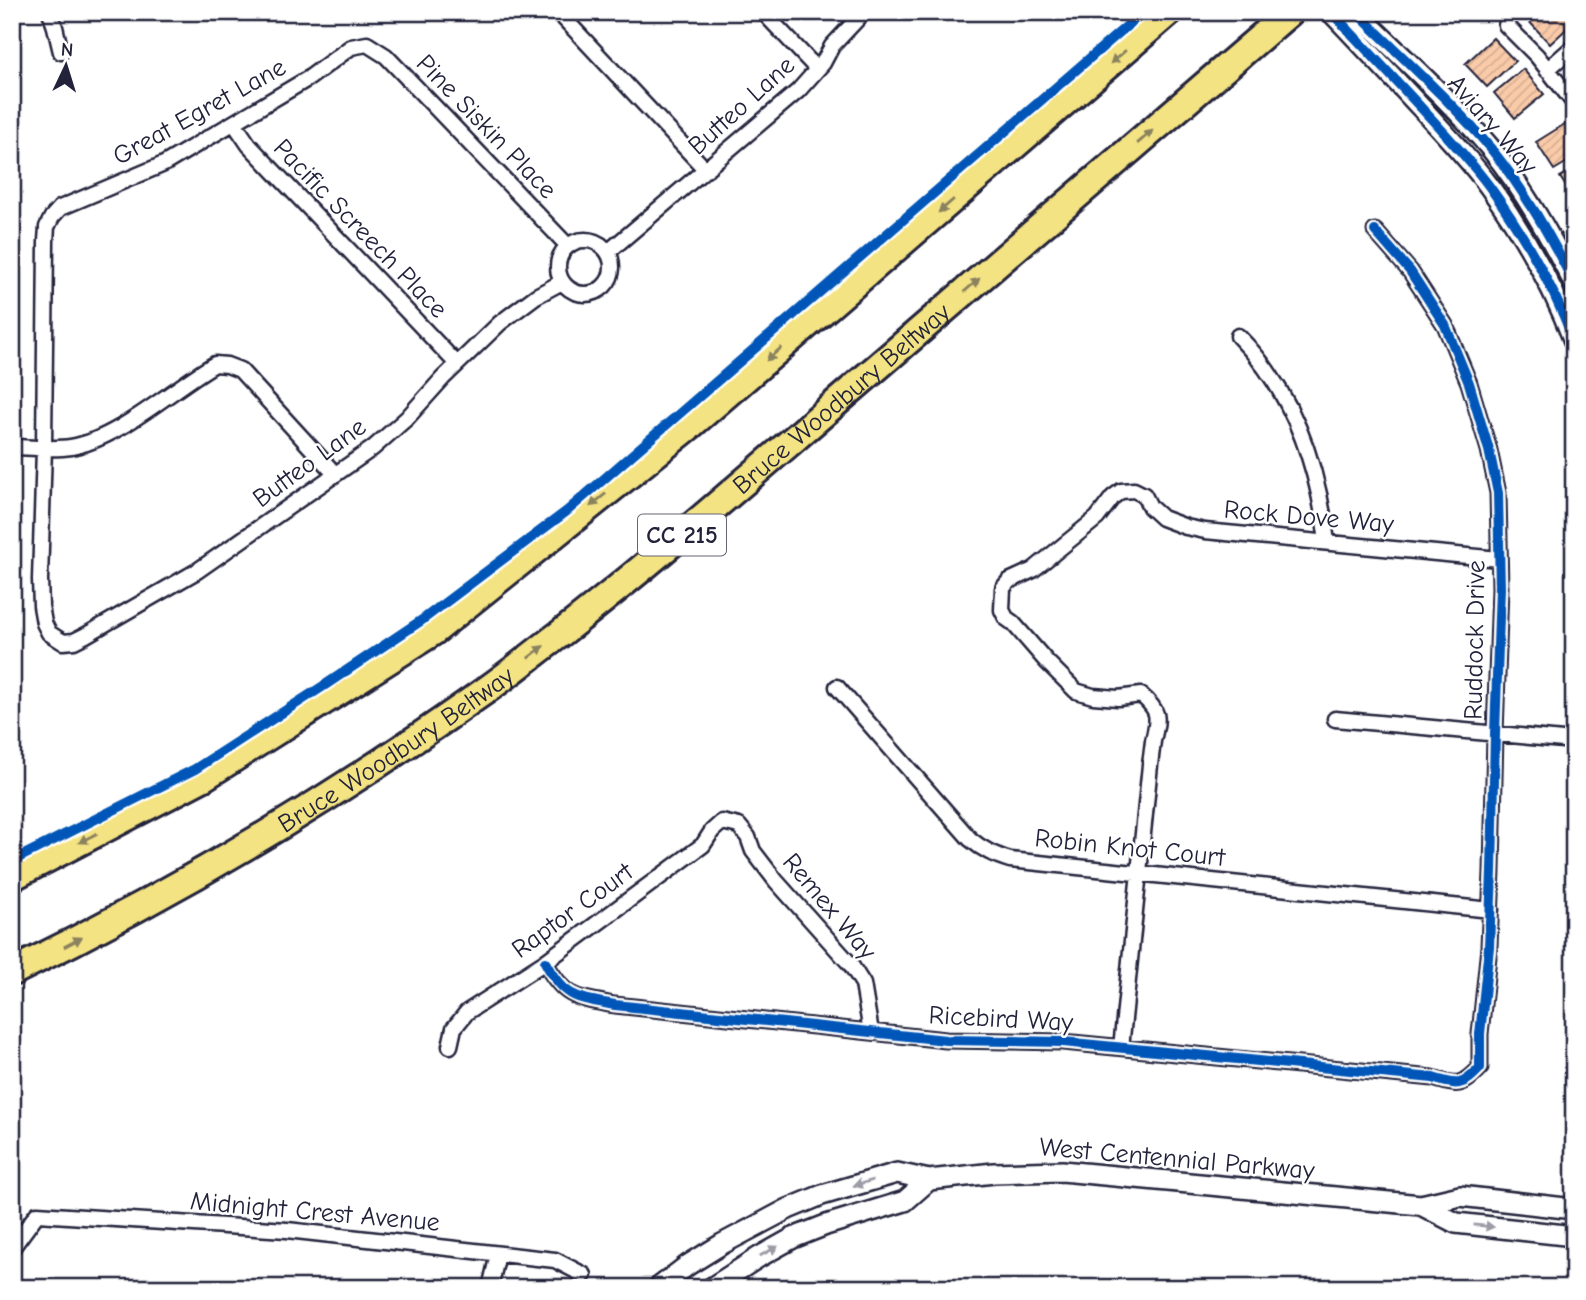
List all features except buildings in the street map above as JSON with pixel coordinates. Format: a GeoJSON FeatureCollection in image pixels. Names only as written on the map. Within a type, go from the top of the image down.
{"type":"FeatureCollection","features":[{"type":"Feature","properties":{"kind":"highway","name":"CC 215"},"geometry":{"type":"LineString","coordinates":[[12,877],[204,777],[433,632],[691,425],[1170,12]]}},
{"type":"Feature","properties":{"kind":"highway","name":"Bruce Woodbury Beltway"},"geometry":{"type":"LineString","coordinates":[[12,972],[164,892],[268,832],[398,752],[494,685],[612,593],[725,498],[1290,12]]}},
{"type":"Feature","properties":{"kind":"main road","name":"Aviary Way"},"geometry":{"type":"LineString","coordinates":[[1343,16],[1455,109],[1492,150],[1537,215],[1574,282]]}},
{"type":"Feature","properties":{"kind":"main road","name":"Aviary Way"},"geometry":{"type":"LineString","coordinates":[[1343,16],[1488,184],[1536,260],[1574,341]]}},
{"type":"Feature","properties":{"kind":"main road","name":"West Centennial Parkway"},"geometry":{"type":"LineString","coordinates":[[659,1288],[688,1265],[722,1244],[788,1209],[822,1195],[897,1173],[929,1180],[994,1172],[1062,1171],[1420,1205],[1460,1196],[1574,1209]]}},
{"type":"Feature","properties":{"kind":"main road"},"geometry":{"type":"LineString","coordinates":[[711,1288],[793,1238],[905,1201],[929,1180]]}},
{"type":"Feature","properties":{"kind":"main road","name":"West Centennial Parkway"},"geometry":{"type":"LineString","coordinates":[[1420,1205],[1456,1223],[1574,1236]]}},
{"type":"Feature","properties":{"kind":"street"},"geometry":{"type":"LineString","coordinates":[[50,12],[61,52]]}},
{"type":"Feature","properties":{"kind":"street"},"geometry":{"type":"LineString","coordinates":[[558,12],[706,170]]}},
{"type":"Feature","properties":{"kind":"street"},"geometry":{"type":"LineString","coordinates":[[763,12],[817,69]]}},
{"type":"Feature","properties":{"kind":"street","name":"Butteo Lane"},"geometry":{"type":"LineString","coordinates":[[608,252],[798,91],[832,46],[864,12]]}},
{"type":"Feature","properties":{"kind":"street"},"geometry":{"type":"LineString","coordinates":[[1506,25],[1574,103]]}},
{"type":"Feature","properties":{"kind":"street","name":"Great Egret Lane"},"geometry":{"type":"LineString","coordinates":[[44,448],[46,241],[47,227],[52,217],[60,208],[164,164],[309,78],[351,47],[367,44]]}},
{"type":"Feature","properties":{"kind":"street","name":"Pine Siskin Place"},"geometry":{"type":"LineString","coordinates":[[367,44],[386,56],[568,246]]}},
{"type":"Feature","properties":{"kind":"street"},"geometry":{"type":"LineString","coordinates":[[1547,70],[1574,46]]}},
{"type":"Feature","properties":{"kind":"street","name":"Pacific Screech Place"},"geometry":{"type":"LineString","coordinates":[[234,123],[249,145],[457,364]]}},
{"type":"Feature","properties":{"kind":"street","name":"Ruddock Drive"},"geometry":{"type":"LineString","coordinates":[[1375,231],[1410,271],[1445,325],[1469,383],[1489,450],[1498,493],[1500,588],[1491,909],[1480,1034],[1480,1068],[1471,1077]]}},
{"type":"Feature","properties":{"kind":"street"},"geometry":{"type":"LineString","coordinates":[[589,240],[601,245],[608,252],[612,262],[612,275],[599,291],[589,295],[579,294],[562,282],[558,263],[568,246],[589,240]]}},
{"type":"Feature","properties":{"kind":"street","name":"Butteo Lane"},"geometry":{"type":"LineString","coordinates":[[44,448],[41,606],[49,633],[64,642],[74,641],[154,597],[228,550],[373,447],[393,431],[486,336],[536,296],[562,282]]}},
{"type":"Feature","properties":{"kind":"street"},"geometry":{"type":"LineString","coordinates":[[1238,336],[1255,353],[1287,402],[1316,477],[1327,542]]}},
{"type":"Feature","properties":{"kind":"street"},"geometry":{"type":"LineString","coordinates":[[12,447],[73,447],[90,442],[109,433],[215,364],[227,365],[240,370],[335,474]]}},
{"type":"Feature","properties":{"kind":"street","name":"Rock Dove Way"},"geometry":{"type":"LineString","coordinates":[[1140,873],[1157,717],[1151,704],[1141,695],[1118,698],[1093,696],[1076,691],[1006,618],[1002,610],[1003,589],[1009,581],[1033,570],[1097,518],[1121,491],[1134,490],[1144,495],[1150,507],[1162,519],[1205,531],[1499,559]]}},
{"type":"Feature","properties":{"kind":"street","name":"Robin Knot Court"},"geometry":{"type":"LineString","coordinates":[[838,687],[970,839],[994,855],[1010,860],[1491,909]]}},
{"type":"Feature","properties":{"kind":"street"},"geometry":{"type":"LineString","coordinates":[[1335,719],[1574,741]]}},
{"type":"Feature","properties":{"kind":"street","name":"Raptor Court"},"geometry":{"type":"LineString","coordinates":[[450,1046],[454,1028],[467,1012],[545,962],[704,845],[712,831],[722,822],[730,824]]}},
{"type":"Feature","properties":{"kind":"street","name":"Remex Way"},"geometry":{"type":"LineString","coordinates":[[730,824],[738,826],[748,837],[753,851],[776,881],[851,965],[863,984],[871,1032]]}},
{"type":"Feature","properties":{"kind":"street"},"geometry":{"type":"LineString","coordinates":[[1122,1048],[1140,873]]}},
{"type":"Feature","properties":{"kind":"street","name":"Ricebird Way"},"geometry":{"type":"LineString","coordinates":[[545,962],[555,981],[565,991],[586,1000],[615,1005],[946,1040],[1062,1042],[1433,1078],[1449,1083],[1462,1083],[1471,1077]]}},
{"type":"Feature","properties":{"kind":"street","name":"Midnight Crest Avenue"},"geometry":{"type":"LineString","coordinates":[[12,1248],[37,1214],[287,1230],[555,1260],[584,1275]]}},
{"type":"Feature","properties":{"kind":"street"},"geometry":{"type":"LineString","coordinates":[[490,1288],[498,1254]]}},
{"type":"Feature","properties":{"kind":"cycle path"},"geometry":{"type":"LineString","coordinates":[[12,861],[195,769],[422,620],[567,511],[1143,12]]}},
{"type":"Feature","properties":{"kind":"cycle path"},"geometry":{"type":"LineString","coordinates":[[1331,12],[1452,141],[1489,186],[1537,261],[1574,341]]}},
{"type":"Feature","properties":{"kind":"cycle path"},"geometry":{"type":"LineString","coordinates":[[1356,12],[1443,97],[1492,150],[1536,214],[1574,283]]}},
{"type":"Feature","properties":{"kind":"cycle path"},"geometry":{"type":"LineString","coordinates":[[545,962],[565,990],[581,998],[615,1005],[946,1040],[1063,1042],[1433,1078],[1454,1083],[1464,1082],[1474,1074],[1480,1068],[1480,1034],[1489,947],[1500,588],[1498,493],[1489,450],[1469,383],[1445,325],[1410,271],[1375,231]]}}]}
